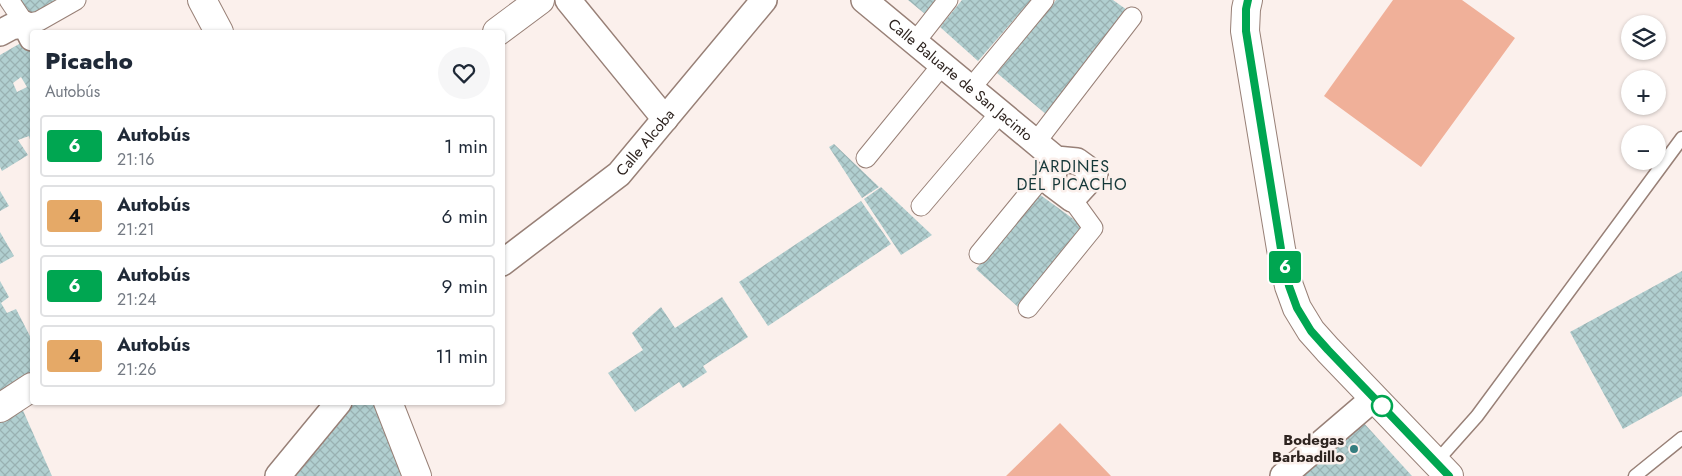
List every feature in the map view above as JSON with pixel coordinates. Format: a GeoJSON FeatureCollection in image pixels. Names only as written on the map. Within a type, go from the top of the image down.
{"type":"FeatureCollection","features":[{"type":"Feature","properties":{"kind":"street"},"geometry":{"type":"LineString","coordinates":[[9,0],[29,31]]}},
{"type":"Feature","properties":{"kind":"street"},"geometry":{"type":"LineString","coordinates":[[29,31],[39,21],[76,0]]}},
{"type":"Feature","properties":{"kind":"street"},"geometry":{"type":"LineString","coordinates":[[202,0],[218,30]]}},
{"type":"Feature","properties":{"kind":"street"},"geometry":{"type":"LineString","coordinates":[[500,30],[540,0]]}},
{"type":"Feature","properties":{"kind":"street"},"geometry":{"type":"LineString","coordinates":[[568,0],[665,119]]}},
{"type":"Feature","properties":{"kind":"street","name":"Calle Alcoba"},"geometry":{"type":"LineString","coordinates":[[505,261],[619,174],[764,0]]}},
{"type":"Feature","properties":{"kind":"street","name":"Calle Baluarte de San Jacinto"},"geometry":{"type":"LineString","coordinates":[[864,0],[1056,159]]}},
{"type":"Feature","properties":{"kind":"street"},"geometry":{"type":"LineString","coordinates":[[915,42],[948,0]]}},
{"type":"Feature","properties":{"kind":"street"},"geometry":{"type":"LineString","coordinates":[[971,88],[1044,0]]}},
{"type":"Feature","properties":{"kind":"street"},"geometry":{"type":"LineString","coordinates":[[1248,0],[1246,31],[1281,249],[1289,286],[1297,308],[1311,331],[1442,469]]}},
{"type":"Feature","properties":{"kind":"street"},"geometry":{"type":"LineString","coordinates":[[1036,142],[1132,17]]}},
{"type":"Feature","properties":{"kind":"street"},"geometry":{"type":"LineString","coordinates":[[0,34],[11,27],[29,31]]}},
{"type":"Feature","properties":{"kind":"street"},"geometry":{"type":"LineString","coordinates":[[866,158],[942,65]]}},
{"type":"Feature","properties":{"kind":"street"},"geometry":{"type":"LineString","coordinates":[[921,206],[1000,113]]}},
{"type":"Feature","properties":{"kind":"street"},"geometry":{"type":"LineString","coordinates":[[1056,159],[1077,160],[1094,174],[1072,198]]}},
{"type":"Feature","properties":{"kind":"street"},"geometry":{"type":"LineString","coordinates":[[1028,308],[1093,228],[1072,198],[1052,184],[1056,159]]}},
{"type":"Feature","properties":{"kind":"street"},"geometry":{"type":"LineString","coordinates":[[979,254],[1056,159]]}},
{"type":"Feature","properties":{"kind":"street"},"geometry":{"type":"LineString","coordinates":[[0,408],[30,388]]}},
{"type":"Feature","properties":{"kind":"street"},"geometry":{"type":"LineString","coordinates":[[1283,476],[1374,398]]}},
{"type":"Feature","properties":{"kind":"street"},"geometry":{"type":"LineString","coordinates":[[278,476],[337,405]]}},
{"type":"Feature","properties":{"kind":"street"},"geometry":{"type":"LineString","coordinates":[[389,405],[417,476]]}},
{"type":"Feature","properties":{"kind":"lane"},"geometry":{"type":"LineString","coordinates":[[1442,469],[1477,416],[1682,138]]}},
{"type":"Feature","properties":{"kind":"lane"},"geometry":{"type":"LineString","coordinates":[[1636,476],[1682,438]]}},
{"type":"Feature","properties":{"kind":"shaded area"},"geometry":{"type":"Polygon","coordinates":[[[1393,0],[1462,0],[1515,38],[1421,167],[1324,96],[1393,0]]]}},
{"type":"Feature","properties":{"kind":"shaded area"},"geometry":{"type":"Polygon","coordinates":[[[1060,423],[1111,476],[1006,476],[1060,423]]]}},
{"type":"Feature","properties":{"kind":"building"},"geometry":{"type":"Polygon","coordinates":[[[17,0],[57,0],[28,16],[17,0]]]}},
{"type":"Feature","properties":{"kind":"building"},"geometry":{"type":"Polygon","coordinates":[[[908,0],[937,0],[925,14],[908,0]]]}},
{"type":"Feature","properties":{"kind":"building"},"geometry":{"type":"Polygon","coordinates":[[[962,0],[1031,0],[978,61],[940,27],[962,0]]]}},
{"type":"Feature","properties":{"kind":"building"},"geometry":{"type":"Polygon","coordinates":[[[1056,0],[1113,0],[1127,10],[1047,115],[997,73],[1056,0]]]}},
{"type":"Feature","properties":{"kind":"building"},"geometry":{"type":"Polygon","coordinates":[[[26,40],[30,49],[30,139],[29,136],[18,140],[28,155],[2,171],[0,167],[0,55],[26,40]],[[21,77],[13,83],[17,92],[27,87],[21,77]]]}},
{"type":"Feature","properties":{"kind":"building"},"geometry":{"type":"Polygon","coordinates":[[[834,144],[879,187],[862,198],[829,147],[834,144]]]}},
{"type":"Feature","properties":{"kind":"building"},"geometry":{"type":"Polygon","coordinates":[[[881,187],[932,235],[901,255],[864,199],[881,187]]]}},
{"type":"Feature","properties":{"kind":"building"},"geometry":{"type":"Polygon","coordinates":[[[0,191],[9,206],[0,211],[0,191]]]}},
{"type":"Feature","properties":{"kind":"building"},"geometry":{"type":"Polygon","coordinates":[[[1039,194],[1083,226],[1018,307],[976,269],[1039,194]]]}},
{"type":"Feature","properties":{"kind":"building"},"geometry":{"type":"Polygon","coordinates":[[[861,201],[891,244],[768,326],[739,282],[861,201]]]}},
{"type":"Feature","properties":{"kind":"building"},"geometry":{"type":"Polygon","coordinates":[[[0,232],[14,256],[0,264],[0,232]]]}},
{"type":"Feature","properties":{"kind":"building"},"geometry":{"type":"Polygon","coordinates":[[[1682,271],[1682,396],[1623,429],[1570,332],[1682,271]]]}},
{"type":"Feature","properties":{"kind":"building"},"geometry":{"type":"Polygon","coordinates":[[[0,281],[9,297],[1,303],[7,313],[16,309],[30,336],[30,374],[0,396],[0,281]]]}},
{"type":"Feature","properties":{"kind":"building"},"geometry":{"type":"Polygon","coordinates":[[[722,297],[748,337],[703,366],[707,372],[683,388],[679,382],[635,412],[608,373],[643,350],[632,333],[661,307],[675,328],[722,297]]]}},
{"type":"Feature","properties":{"kind":"building"},"geometry":{"type":"Polygon","coordinates":[[[349,405],[380,405],[404,476],[295,476],[349,405]]]}},
{"type":"Feature","properties":{"kind":"building"},"geometry":{"type":"Polygon","coordinates":[[[21,406],[52,476],[0,476],[0,420],[21,406]]]}},
{"type":"Feature","properties":{"kind":"building","name":"Bodegas Barbadillo"},"geometry":{"type":"Polygon","coordinates":[[[1362,421],[1412,476],[1290,476],[1362,421]]]}},
{"type":"Feature","properties":{"kind":"bus line","name":"6"},"geometry":{"type":"LineString","coordinates":[[1248,0],[1246,31],[1281,249],[1289,286],[1297,308],[1311,331],[1328,350],[1449,476]]}},
{"type":"Feature","properties":{"kind":"place","name":"Bodegas Barbadillo"},"geometry":{"type":"Point","coordinates":[1354,449]}},
{"type":"Feature","properties":{"kind":"district","name":"JARDINES DEL PICACHO"},"geometry":{"type":"Point","coordinates":[1072,175]}}]}
